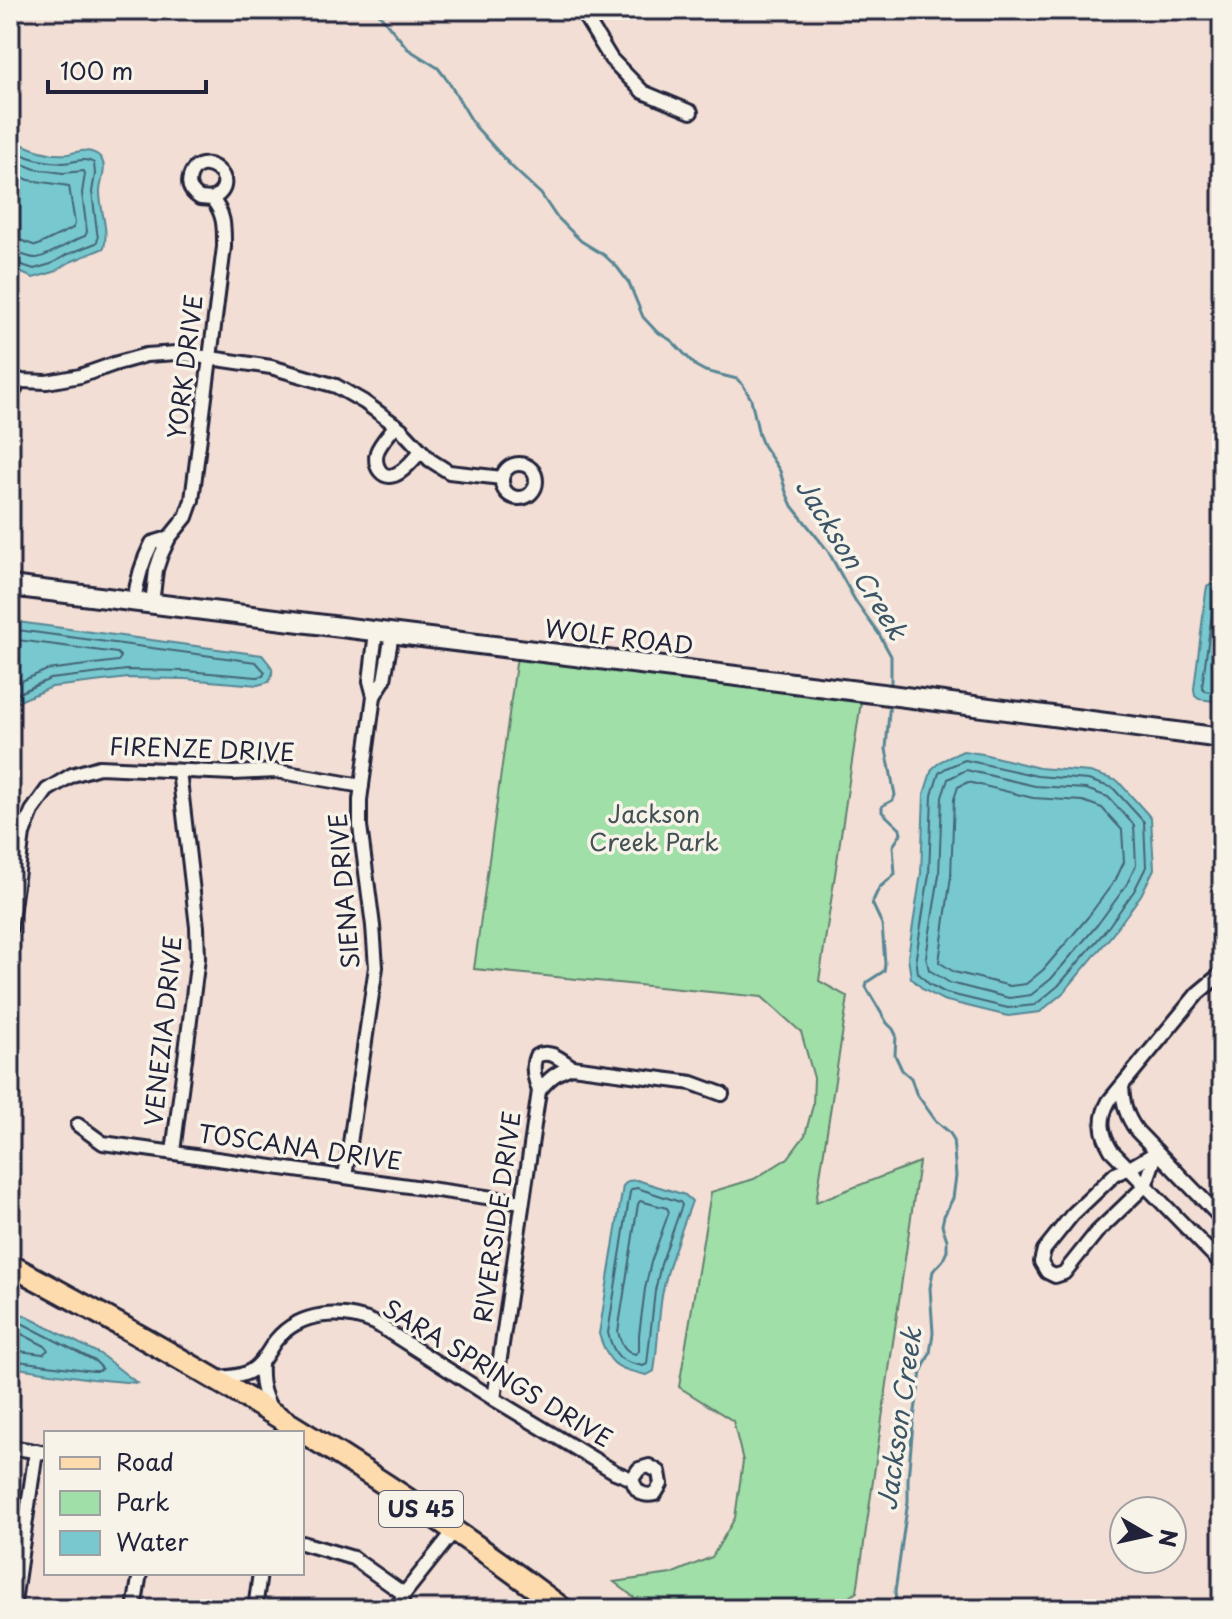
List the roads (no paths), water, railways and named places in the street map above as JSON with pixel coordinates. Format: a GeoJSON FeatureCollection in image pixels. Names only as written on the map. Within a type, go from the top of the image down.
{"type":"FeatureCollection","features":[{"type":"Feature","properties":{"kind":"main road","name":"WOLF ROAD"},"geometry":{"type":"LineString","coordinates":[[10,586],[1222,738]]}},
{"type":"Feature","properties":{"kind":"main road","name":"US 45"},"geometry":{"type":"LineString","coordinates":[[10,1265],[300,1431]]}},
{"type":"Feature","properties":{"kind":"main road","name":"US 45"},"geometry":{"type":"LineString","coordinates":[[304,1433],[365,1470],[563,1609]]}},
{"type":"Feature","properties":{"kind":"street"},"geometry":{"type":"LineString","coordinates":[[581,10],[611,59],[643,92],[691,112]]}},
{"type":"Feature","properties":{"kind":"street","name":"YORK DRIVE"},"geometry":{"type":"LineString","coordinates":[[143,603],[169,538],[186,517],[192,500],[224,247],[225,222],[220,208],[212,199]]}},
{"type":"Feature","properties":{"kind":"street"},"geometry":{"type":"LineString","coordinates":[[10,400],[14,378],[47,382],[80,376],[146,355],[177,353],[271,367],[336,386],[364,402],[396,425],[430,460],[449,472],[502,478]]}},
{"type":"Feature","properties":{"kind":"street"},"geometry":{"type":"LineString","coordinates":[[396,425],[377,450],[378,470],[384,475],[393,476],[421,451]]}},
{"type":"Feature","properties":{"kind":"street","name":"SIENA DRIVE"},"geometry":{"type":"LineString","coordinates":[[345,1177],[376,967],[360,826],[374,696],[384,680],[384,633]]}},
{"type":"Feature","properties":{"kind":"street","name":"FIRENZE DRIVE"},"geometry":{"type":"LineString","coordinates":[[10,929],[23,834],[32,811],[47,790],[72,775],[99,767],[233,773],[276,771],[362,786]]}},
{"type":"Feature","properties":{"kind":"street","name":"VENEZIA DRIVE"},"geometry":{"type":"LineString","coordinates":[[173,1152],[198,958],[179,771]]}},
{"type":"Feature","properties":{"kind":"street"},"geometry":{"type":"LineString","coordinates":[[1220,1256],[1128,1169],[1111,1150],[1102,1126],[1106,1107],[1122,1086],[1198,993],[1222,973]]}},
{"type":"Feature","properties":{"kind":"street"},"geometry":{"type":"LineString","coordinates":[[539,1091],[533,1063],[536,1056],[543,1053],[553,1054],[572,1067],[692,1083],[722,1094]]}},
{"type":"Feature","properties":{"kind":"street","name":"RIVERSIDE DRIVE"},"geometry":{"type":"LineString","coordinates":[[494,1399],[539,1091],[548,1079],[572,1067]]}},
{"type":"Feature","properties":{"kind":"street"},"geometry":{"type":"LineString","coordinates":[[1122,1086],[1128,1118],[1222,1219]]}},
{"type":"Feature","properties":{"kind":"street","name":"TOSCANA DRIVE"},"geometry":{"type":"LineString","coordinates":[[78,1125],[103,1143],[522,1202]]}},
{"type":"Feature","properties":{"kind":"street"},"geometry":{"type":"LineString","coordinates":[[1157,1152],[1145,1186],[1096,1233],[1064,1273],[1055,1276],[1043,1267],[1041,1257],[1044,1250],[1072,1215],[1115,1174],[1157,1152]]}},
{"type":"Feature","properties":{"kind":"street","name":"SARA SPRINGS DRIVE"},"geometry":{"type":"LineString","coordinates":[[261,1363],[277,1338],[295,1324],[314,1316],[359,1316],[615,1472],[632,1479]]}},
{"type":"Feature","properties":{"kind":"street"},"geometry":{"type":"LineString","coordinates":[[212,1379],[238,1376],[261,1363]]}},
{"type":"Feature","properties":{"kind":"street"},"geometry":{"type":"LineString","coordinates":[[261,1363],[262,1393],[274,1415]]}},
{"type":"Feature","properties":{"kind":"street"},"geometry":{"type":"LineString","coordinates":[[10,1447],[41,1452],[13,1609]]}},
{"type":"Feature","properties":{"kind":"street"},"geometry":{"type":"LineString","coordinates":[[397,1609],[404,1594],[454,1531]]}},
{"type":"Feature","properties":{"kind":"street"},"geometry":{"type":"LineString","coordinates":[[304,1544],[353,1558],[404,1594]]}},
{"type":"Feature","properties":{"kind":"street"},"geometry":{"type":"LineString","coordinates":[[134,1609],[140,1575]]}},
{"type":"Feature","properties":{"kind":"street"},"geometry":{"type":"LineString","coordinates":[[255,1609],[260,1575]]}},
{"type":"Feature","properties":{"kind":"water"},"geometry":{"type":"Polygon","coordinates":[[[10,97],[13,103],[11,122],[19,143],[55,154],[91,152],[100,156],[103,164],[100,192],[104,248],[54,272],[33,278],[10,268],[10,97]]]}},
{"type":"Feature","properties":{"kind":"water"},"geometry":{"type":"Polygon","coordinates":[[[1212,584],[1221,589],[1222,702],[1199,699],[1194,689],[1206,592],[1212,584]]]}},
{"type":"Feature","properties":{"kind":"water"},"geometry":{"type":"Polygon","coordinates":[[[10,621],[262,655],[272,667],[272,673],[269,682],[258,685],[128,678],[52,687],[10,705],[10,621]]]}},
{"type":"Feature","properties":{"kind":"water"},"geometry":{"type":"Polygon","coordinates":[[[963,751],[1039,768],[1090,772],[1118,781],[1151,818],[1154,869],[1141,895],[1064,992],[1040,1012],[1008,1016],[943,1000],[924,990],[911,978],[908,957],[921,873],[924,794],[932,769],[963,751]]]}},
{"type":"Feature","properties":{"kind":"water"},"geometry":{"type":"Polygon","coordinates":[[[637,1180],[685,1195],[692,1201],[662,1296],[654,1371],[647,1375],[615,1364],[606,1353],[599,1334],[623,1186],[628,1181],[637,1180]]]}},
{"type":"Feature","properties":{"kind":"water"},"geometry":{"type":"Polygon","coordinates":[[[10,1308],[100,1354],[137,1383],[10,1367],[10,1308]]]}},
{"type":"Feature","properties":{"kind":"waterway","name":"Jackson Creek"},"geometry":{"type":"LineString","coordinates":[[376,10],[408,49],[438,68],[475,126],[541,194],[555,215],[581,241],[617,267],[629,283],[643,317],[656,331],[672,341],[696,366],[737,379],[743,385],[751,399],[763,445],[780,471],[792,506],[828,551],[891,656],[891,688]]}},
{"type":"Feature","properties":{"kind":"waterway","name":"Jackson Creek"},"geometry":{"type":"LineString","coordinates":[[890,700],[886,749],[895,795],[893,800],[882,806],[882,812],[900,829],[901,834],[893,846],[895,874],[879,888],[872,903],[882,924],[884,971],[867,982],[866,987],[896,1035],[895,1055],[902,1070],[911,1078],[916,1093],[936,1121],[953,1138],[956,1176],[953,1198],[942,1225],[947,1251],[933,1271],[930,1288],[933,1333],[930,1353],[921,1372],[913,1424],[908,1501],[895,1592],[897,1609]]}},
{"type":"Feature","properties":{"kind":"park label","name":"Jackson Creek Park"},"geometry":{"type":"Point","coordinates":[654,829]}}]}
